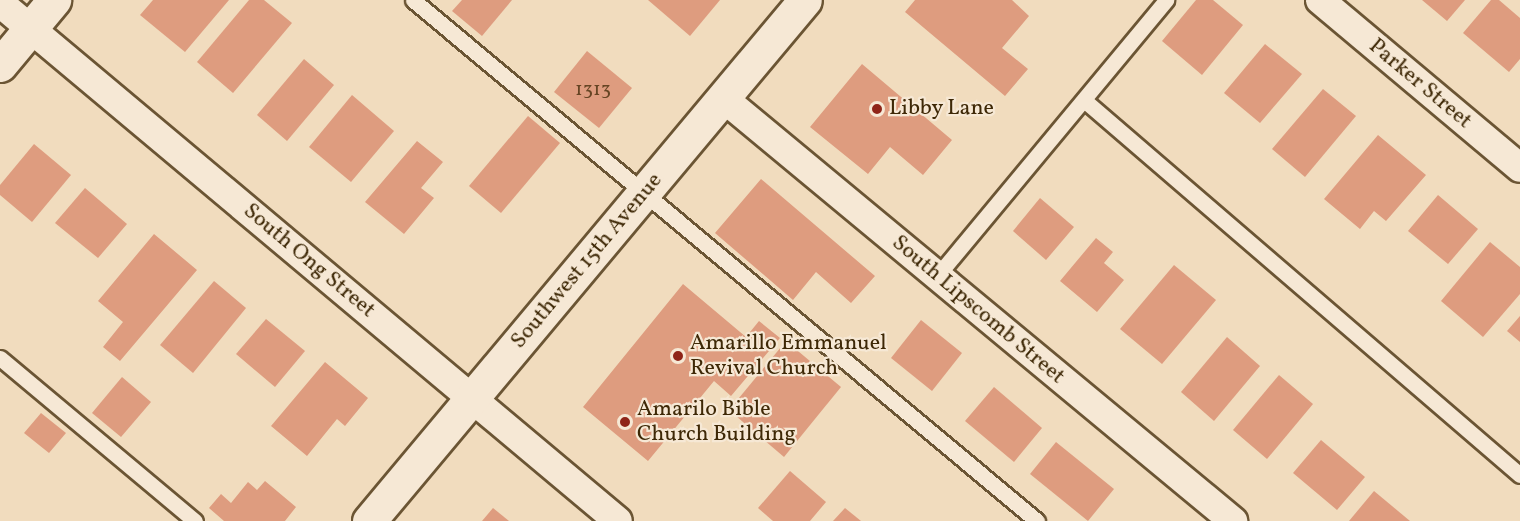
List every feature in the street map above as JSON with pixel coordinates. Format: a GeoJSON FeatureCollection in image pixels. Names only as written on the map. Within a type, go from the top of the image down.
{"type":"FeatureCollection","features":[{"type":"Feature","properties":{"kind":"main road"},"geometry":{"type":"LineString","coordinates":[[0,65],[54,0]]}},
{"type":"Feature","properties":{"kind":"main road","name":"Southwest 15th Avenue"},"geometry":{"type":"LineString","coordinates":[[369,521],[805,0]]}},
{"type":"Feature","properties":{"kind":"street","name":"Parker Street"},"geometry":{"type":"LineString","coordinates":[[1320,0],[1520,168]]}},
{"type":"Feature","properties":{"kind":"street","name":"South Ong Street"},"geometry":{"type":"LineString","coordinates":[[0,3],[618,521]]}},
{"type":"Feature","properties":{"kind":"street","name":"South Lipscomb Street"},"geometry":{"type":"LineString","coordinates":[[723,98],[1233,521]]}},
{"type":"Feature","properties":{"kind":"lane"},"geometry":{"type":"LineString","coordinates":[[413,0],[1037,521]]}},
{"type":"Feature","properties":{"kind":"lane"},"geometry":{"type":"LineString","coordinates":[[937,276],[1166,0]]}},
{"type":"Feature","properties":{"kind":"lane"},"geometry":{"type":"LineString","coordinates":[[1084,99],[1520,475]]}},
{"type":"Feature","properties":{"kind":"lane"},"geometry":{"type":"LineString","coordinates":[[0,358],[195,521]]}},
{"type":"Feature","properties":{"kind":"building"},"geometry":{"type":"Polygon","coordinates":[[[153,0],[229,0],[185,52],[140,15],[153,0]]]}},
{"type":"Feature","properties":{"kind":"building"},"geometry":{"type":"Polygon","coordinates":[[[249,0],[264,0],[292,23],[233,93],[197,62],[249,0]]]}},
{"type":"Feature","properties":{"kind":"building"},"geometry":{"type":"Polygon","coordinates":[[[462,0],[512,0],[482,36],[452,11],[462,0]]]}},
{"type":"Feature","properties":{"kind":"building"},"geometry":{"type":"Polygon","coordinates":[[[648,0],[720,0],[690,36],[648,0]]]}},
{"type":"Feature","properties":{"kind":"building"},"geometry":{"type":"Polygon","coordinates":[[[915,0],[1012,0],[1029,16],[1002,48],[1028,69],[1005,96],[905,12],[915,0]]]}},
{"type":"Feature","properties":{"kind":"building"},"geometry":{"type":"Polygon","coordinates":[[[1196,0],[1213,0],[1243,25],[1202,75],[1162,41],[1196,0]]]}},
{"type":"Feature","properties":{"kind":"building"},"geometry":{"type":"Polygon","coordinates":[[[1422,0],[1465,0],[1447,21],[1422,0]]]}},
{"type":"Feature","properties":{"kind":"building"},"geometry":{"type":"Polygon","coordinates":[[[1491,0],[1499,0],[1520,18],[1520,59],[1509,72],[1463,33],[1491,0]]]}},
{"type":"Feature","properties":{"kind":"building"},"geometry":{"type":"Polygon","coordinates":[[[1265,44],[1302,74],[1260,123],[1224,93],[1265,44]]]}},
{"type":"Feature","properties":{"kind":"building"},"geometry":{"type":"Polygon","coordinates":[[[587,51],[632,88],[599,128],[554,92],[587,51]]]}},
{"type":"Feature","properties":{"kind":"building"},"geometry":{"type":"Polygon","coordinates":[[[304,59],[334,85],[287,141],[257,115],[304,59]]]}},
{"type":"Feature","properties":{"kind":"building"},"geometry":{"type":"Polygon","coordinates":[[[862,64],[952,140],[923,175],[890,147],[868,174],[810,127],[862,64]]]}},
{"type":"Feature","properties":{"kind":"building"},"geometry":{"type":"Polygon","coordinates":[[[1323,89],[1356,116],[1305,177],[1272,149],[1323,89]]]}},
{"type":"Feature","properties":{"kind":"building"},"geometry":{"type":"Polygon","coordinates":[[[352,95],[394,131],[351,182],[309,147],[352,95]]]}},
{"type":"Feature","properties":{"kind":"building"},"geometry":{"type":"Polygon","coordinates":[[[528,116],[560,143],[501,213],[469,186],[528,116]]]}},
{"type":"Feature","properties":{"kind":"building"},"geometry":{"type":"Polygon","coordinates":[[[1378,135],[1426,175],[1386,221],[1374,211],[1360,229],[1324,199],[1378,135]]]}},
{"type":"Feature","properties":{"kind":"building"},"geometry":{"type":"Polygon","coordinates":[[[417,141],[443,162],[421,188],[434,198],[404,234],[365,202],[417,141]]]}},
{"type":"Feature","properties":{"kind":"building"},"geometry":{"type":"Polygon","coordinates":[[[34,144],[71,175],[32,222],[0,195],[0,185],[34,144]]]}},
{"type":"Feature","properties":{"kind":"building"},"geometry":{"type":"Polygon","coordinates":[[[761,179],[875,276],[851,303],[816,272],[793,300],[715,233],[761,179]]]}},
{"type":"Feature","properties":{"kind":"building"},"geometry":{"type":"Polygon","coordinates":[[[85,188],[127,224],[98,258],[55,223],[85,188]]]}},
{"type":"Feature","properties":{"kind":"building"},"geometry":{"type":"Polygon","coordinates":[[[1438,195],[1478,229],[1448,264],[1408,231],[1438,195]]]}},
{"type":"Feature","properties":{"kind":"building"},"geometry":{"type":"Polygon","coordinates":[[[1040,198],[1074,227],[1046,260],[1013,231],[1040,198]]]}},
{"type":"Feature","properties":{"kind":"building"},"geometry":{"type":"Polygon","coordinates":[[[154,234],[197,270],[120,361],[103,347],[123,322],[98,301],[154,234]]]}},
{"type":"Feature","properties":{"kind":"building"},"geometry":{"type":"Polygon","coordinates":[[[1096,238],[1113,252],[1104,263],[1124,280],[1097,312],[1060,281],[1096,238]]]}},
{"type":"Feature","properties":{"kind":"building"},"geometry":{"type":"Polygon","coordinates":[[[1490,242],[1520,267],[1520,294],[1483,337],[1441,301],[1490,242]]]}},
{"type":"Feature","properties":{"kind":"building"},"geometry":{"type":"Polygon","coordinates":[[[1174,265],[1216,300],[1162,364],[1120,329],[1174,265]]]}},
{"type":"Feature","properties":{"kind":"building"},"geometry":{"type":"Polygon","coordinates":[[[214,281],[246,308],[193,373],[160,345],[214,281]]]}},
{"type":"Feature","properties":{"kind":"building"},"geometry":{"type":"Polygon","coordinates":[[[683,284],[746,337],[759,321],[780,338],[731,396],[714,381],[648,461],[583,407],[683,284]]]}},
{"type":"Feature","properties":{"kind":"building"},"geometry":{"type":"Polygon","coordinates":[[[1520,316],[1520,342],[1507,331],[1520,316]]]}},
{"type":"Feature","properties":{"kind":"building"},"geometry":{"type":"Polygon","coordinates":[[[266,319],[305,351],[275,387],[236,354],[266,319]]]}},
{"type":"Feature","properties":{"kind":"building"},"geometry":{"type":"Polygon","coordinates":[[[921,320],[962,353],[932,391],[891,358],[921,320]]]}},
{"type":"Feature","properties":{"kind":"building"},"geometry":{"type":"Polygon","coordinates":[[[1227,337],[1260,366],[1214,421],[1181,392],[1227,337]]]}},
{"type":"Feature","properties":{"kind":"building"},"geometry":{"type":"Polygon","coordinates":[[[786,341],[841,387],[784,457],[729,410],[786,341]]]}},
{"type":"Feature","properties":{"kind":"building"},"geometry":{"type":"Polygon","coordinates":[[[325,362],[368,398],[345,426],[337,419],[307,456],[271,426],[325,362]]]}},
{"type":"Feature","properties":{"kind":"building"},"geometry":{"type":"Polygon","coordinates":[[[1279,375],[1313,404],[1267,459],[1233,430],[1279,375]]]}},
{"type":"Feature","properties":{"kind":"building"},"geometry":{"type":"Polygon","coordinates":[[[122,377],[151,402],[121,437],[92,413],[122,377]]]}},
{"type":"Feature","properties":{"kind":"building"},"geometry":{"type":"Polygon","coordinates":[[[994,387],[1042,428],[1014,462],[965,421],[994,387]]]}},
{"type":"Feature","properties":{"kind":"building"},"geometry":{"type":"Polygon","coordinates":[[[41,413],[66,433],[49,453],[24,433],[41,413]]]}},
{"type":"Feature","properties":{"kind":"building"},"geometry":{"type":"Polygon","coordinates":[[[1321,440],[1365,477],[1337,510],[1293,473],[1321,440]]]}},
{"type":"Feature","properties":{"kind":"building"},"geometry":{"type":"Polygon","coordinates":[[[1056,442],[1114,489],[1088,521],[1030,474],[1056,442]]]}},
{"type":"Feature","properties":{"kind":"building"},"geometry":{"type":"Polygon","coordinates":[[[790,471],[826,502],[810,521],[773,521],[758,508],[790,471]]]}},
{"type":"Feature","properties":{"kind":"building"},"geometry":{"type":"Polygon","coordinates":[[[265,481],[296,507],[285,521],[224,521],[209,508],[221,494],[231,503],[248,482],[257,490],[265,481]]]}},
{"type":"Feature","properties":{"kind":"building"},"geometry":{"type":"Polygon","coordinates":[[[1374,491],[1410,521],[1349,521],[1374,491]]]}},
{"type":"Feature","properties":{"kind":"building"},"geometry":{"type":"Polygon","coordinates":[[[493,508],[509,521],[482,521],[493,508]]]}},
{"type":"Feature","properties":{"kind":"building"},"geometry":{"type":"Polygon","coordinates":[[[845,508],[861,521],[833,521],[845,508]]]}},
{"type":"Feature","properties":{"kind":"place","name":"Libby Lane"},"geometry":{"type":"Point","coordinates":[877,109]}},
{"type":"Feature","properties":{"kind":"place","name":"Amarillo Emmanuel Revival Church"},"geometry":{"type":"Point","coordinates":[678,356]}},
{"type":"Feature","properties":{"kind":"place","name":"Amarilo Bible Church Building"},"geometry":{"type":"Point","coordinates":[625,422]}}]}
